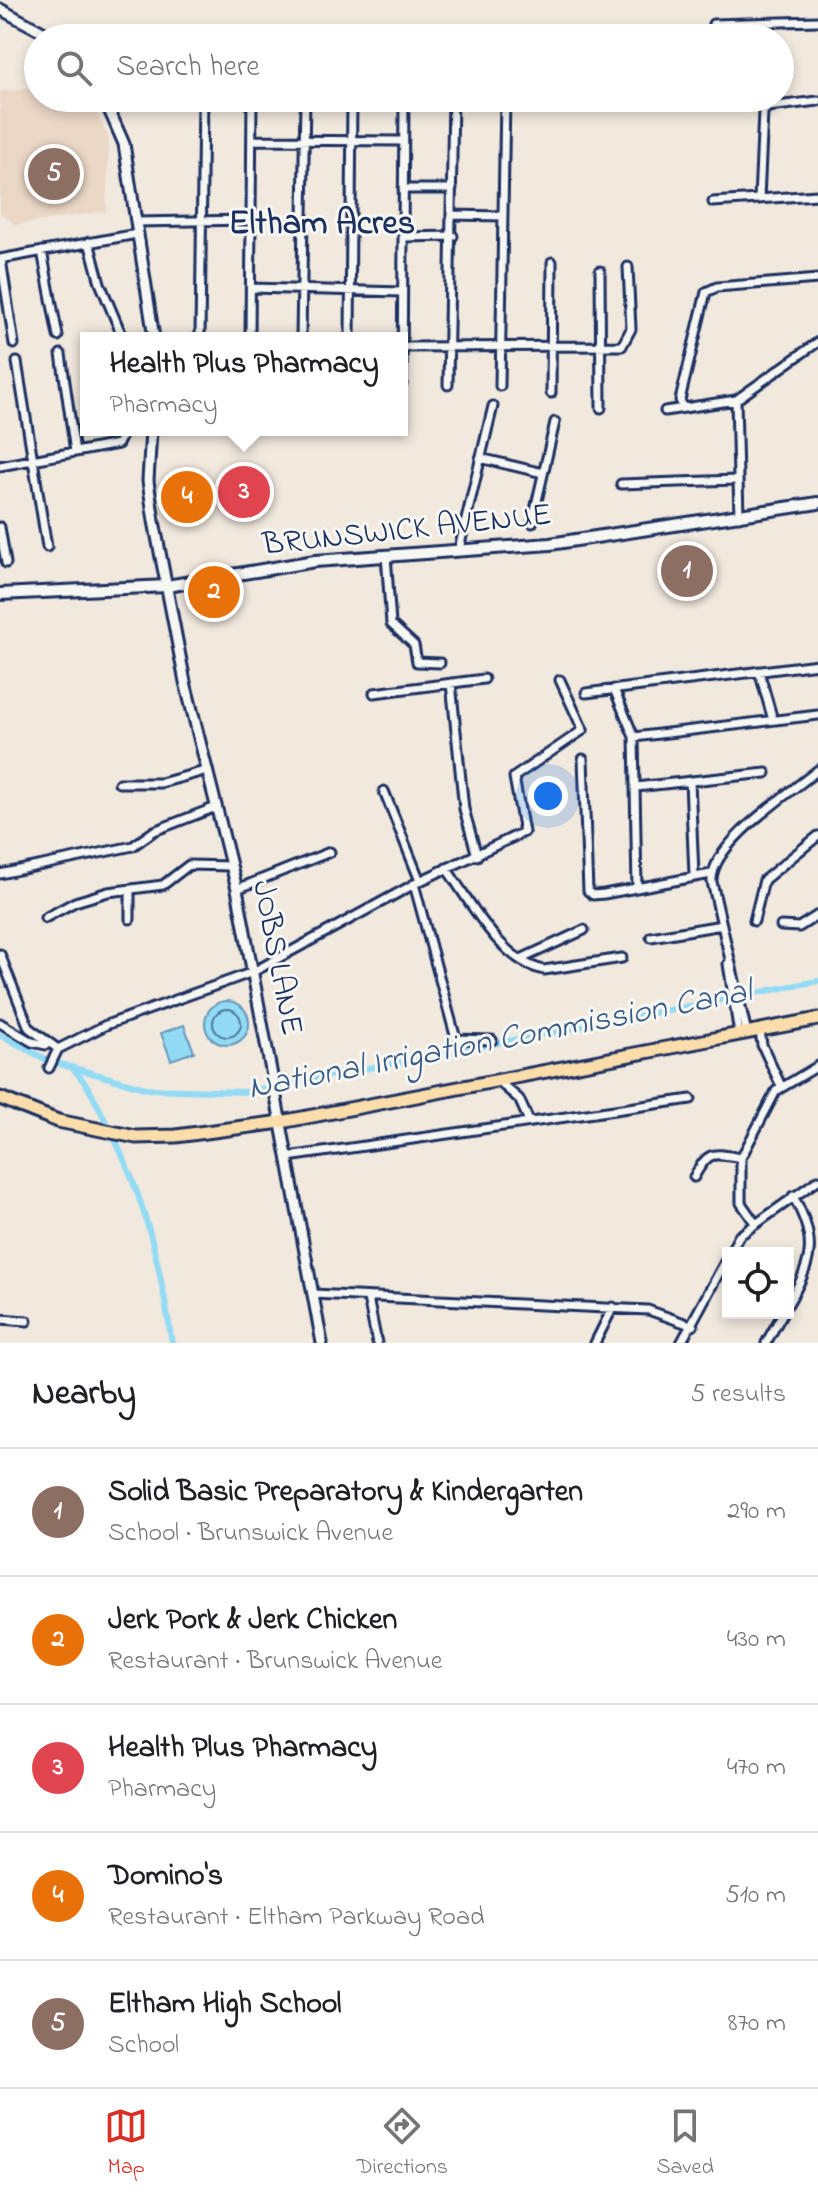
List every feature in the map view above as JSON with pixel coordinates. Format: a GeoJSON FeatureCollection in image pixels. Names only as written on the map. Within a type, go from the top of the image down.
{"type":"FeatureCollection","features":[{"type":"Feature","properties":{"kind":"main road","name":"BRUNSWICK AVENUE"},"geometry":{"type":"LineString","coordinates":[[0,594],[167,586],[315,561],[550,544],[818,503]]}},
{"type":"Feature","properties":{"kind":"main road"},"geometry":{"type":"LineString","coordinates":[[0,1098],[58,1121],[136,1137],[176,1136],[281,1122],[818,1019]]}},
{"type":"Feature","properties":{"kind":"street"},"geometry":{"type":"LineString","coordinates":[[0,9],[28,24]]}},
{"type":"Feature","properties":{"kind":"street"},"geometry":{"type":"LineString","coordinates":[[713,24],[818,21]]}},
{"type":"Feature","properties":{"kind":"street"},"geometry":{"type":"LineString","coordinates":[[794,104],[818,101]]}},
{"type":"Feature","properties":{"kind":"street"},"geometry":{"type":"LineString","coordinates":[[110,112],[124,144],[153,332]]}},
{"type":"Feature","properties":{"kind":"street"},"geometry":{"type":"LineString","coordinates":[[200,332],[203,112]]}},
{"type":"Feature","properties":{"kind":"street"},"geometry":{"type":"LineString","coordinates":[[250,332],[252,112]]}},
{"type":"Feature","properties":{"kind":"street"},"geometry":{"type":"LineString","coordinates":[[301,332],[305,112]]}},
{"type":"Feature","properties":{"kind":"street"},"geometry":{"type":"LineString","coordinates":[[350,332],[352,112]]}},
{"type":"Feature","properties":{"kind":"street"},"geometry":{"type":"LineString","coordinates":[[402,332],[404,112]]}},
{"type":"Feature","properties":{"kind":"street"},"geometry":{"type":"LineString","coordinates":[[448,385],[453,112]]}},
{"type":"Feature","properties":{"kind":"street"},"geometry":{"type":"LineString","coordinates":[[500,386],[505,112]]}},
{"type":"Feature","properties":{"kind":"street"},"geometry":{"type":"LineString","coordinates":[[759,199],[761,118],[765,112]]}},
{"type":"Feature","properties":{"kind":"street"},"geometry":{"type":"LineString","coordinates":[[253,140],[403,141]]}},
{"type":"Feature","properties":{"kind":"street"},"geometry":{"type":"LineString","coordinates":[[403,189],[452,189]]}},
{"type":"Feature","properties":{"kind":"street"},"geometry":{"type":"LineString","coordinates":[[713,202],[818,195]]}},
{"type":"Feature","properties":{"kind":"street"},"geometry":{"type":"LineString","coordinates":[[452,215],[503,216]]}},
{"type":"Feature","properties":{"kind":"street"},"geometry":{"type":"LineString","coordinates":[[136,222],[250,220]]}},
{"type":"Feature","properties":{"kind":"street"},"geometry":{"type":"LineString","coordinates":[[14,344],[0,259],[137,234]]}},
{"type":"Feature","properties":{"kind":"street"},"geometry":{"type":"LineString","coordinates":[[404,237],[453,236]]}},
{"type":"Feature","properties":{"kind":"street"},"geometry":{"type":"LineString","coordinates":[[89,242],[100,283],[120,332]]}},
{"type":"Feature","properties":{"kind":"street"},"geometry":{"type":"LineString","coordinates":[[42,251],[58,336]]}},
{"type":"Feature","properties":{"kind":"street"},"geometry":{"type":"LineString","coordinates":[[551,393],[552,262]]}},
{"type":"Feature","properties":{"kind":"street"},"geometry":{"type":"LineString","coordinates":[[408,347],[622,346],[631,329],[628,267]]}},
{"type":"Feature","properties":{"kind":"street"},"geometry":{"type":"LineString","coordinates":[[600,271],[601,408]]}},
{"type":"Feature","properties":{"kind":"street"},"geometry":{"type":"LineString","coordinates":[[683,407],[680,400],[708,290],[818,279]]}},
{"type":"Feature","properties":{"kind":"street"},"geometry":{"type":"LineString","coordinates":[[251,288],[402,292]]}},
{"type":"Feature","properties":{"kind":"street"},"geometry":{"type":"LineString","coordinates":[[665,411],[736,400],[818,342]]}},
{"type":"Feature","properties":{"kind":"street"},"geometry":{"type":"LineString","coordinates":[[61,354],[75,452]]}},
{"type":"Feature","properties":{"kind":"street"},"geometry":{"type":"LineString","coordinates":[[17,362],[47,547]]}},
{"type":"Feature","properties":{"kind":"street"},"geometry":{"type":"LineString","coordinates":[[736,400],[739,517]]}},
{"type":"Feature","properties":{"kind":"street"},"geometry":{"type":"LineString","coordinates":[[459,549],[493,406]]}},
{"type":"Feature","properties":{"kind":"street"},"geometry":{"type":"LineString","coordinates":[[532,523],[555,422]]}},
{"type":"Feature","properties":{"kind":"street"},"geometry":{"type":"LineString","coordinates":[[0,466],[118,444],[122,436]]}},
{"type":"Feature","properties":{"kind":"street","name":"JOBS LANE"},"geometry":{"type":"LineString","coordinates":[[151,436],[148,481],[185,682],[237,889],[322,1343]]}},
{"type":"Feature","properties":{"kind":"street"},"geometry":{"type":"LineString","coordinates":[[480,458],[543,473]]}},
{"type":"Feature","properties":{"kind":"street"},"geometry":{"type":"LineString","coordinates":[[621,484],[736,480]]}},
{"type":"Feature","properties":{"kind":"street"},"geometry":{"type":"LineString","coordinates":[[0,527],[6,563]]}},
{"type":"Feature","properties":{"kind":"street"},"geometry":{"type":"LineString","coordinates":[[386,555],[391,624],[414,645],[417,662],[440,663]]}},
{"type":"Feature","properties":{"kind":"street"},"geometry":{"type":"LineString","coordinates":[[586,693],[818,664]]}},
{"type":"Feature","properties":{"kind":"street"},"geometry":{"type":"LineString","coordinates":[[759,671],[773,720]]}},
{"type":"Feature","properties":{"kind":"street"},"geometry":{"type":"LineString","coordinates":[[374,693],[484,679]]}},
{"type":"Feature","properties":{"kind":"street"},"geometry":{"type":"LineString","coordinates":[[49,1068],[56,1051],[106,1025],[253,972],[417,882],[524,832],[514,777],[583,730],[560,680]]}},
{"type":"Feature","properties":{"kind":"street"},"geometry":{"type":"LineString","coordinates":[[451,683],[464,809],[477,856]]}},
{"type":"Feature","properties":{"kind":"street"},"geometry":{"type":"LineString","coordinates":[[614,689],[634,737],[637,888]]}},
{"type":"Feature","properties":{"kind":"street"},"geometry":{"type":"LineString","coordinates":[[634,737],[818,715]]}},
{"type":"Feature","properties":{"kind":"street"},"geometry":{"type":"LineString","coordinates":[[583,759],[588,891],[593,895],[711,874]]}},
{"type":"Feature","properties":{"kind":"street"},"geometry":{"type":"LineString","coordinates":[[119,783],[161,783],[208,770]]}},
{"type":"Feature","properties":{"kind":"street"},"geometry":{"type":"LineString","coordinates":[[743,1033],[711,874],[714,864],[738,835],[818,770]]}},
{"type":"Feature","properties":{"kind":"street"},"geometry":{"type":"LineString","coordinates":[[636,787],[766,773]]}},
{"type":"Feature","properties":{"kind":"street"},"geometry":{"type":"LineString","coordinates":[[690,781],[694,875]]}},
{"type":"Feature","properties":{"kind":"street"},"geometry":{"type":"LineString","coordinates":[[384,791],[417,882],[456,1039],[492,1040]]}},
{"type":"Feature","properties":{"kind":"street"},"geometry":{"type":"LineString","coordinates":[[0,874],[133,846],[154,831],[216,807]]}},
{"type":"Feature","properties":{"kind":"street"},"geometry":{"type":"LineString","coordinates":[[754,921],[764,880],[818,836]]}},
{"type":"Feature","properties":{"kind":"street"},"geometry":{"type":"LineString","coordinates":[[237,889],[330,852]]}},
{"type":"Feature","properties":{"kind":"street"},"geometry":{"type":"LineString","coordinates":[[45,918],[75,902],[163,885],[189,865],[231,866]]}},
{"type":"Feature","properties":{"kind":"street"},"geometry":{"type":"LineString","coordinates":[[446,868],[505,947],[521,959],[544,970],[622,958]]}},
{"type":"Feature","properties":{"kind":"street"},"geometry":{"type":"LineString","coordinates":[[130,891],[130,919]]}},
{"type":"Feature","properties":{"kind":"street"},"geometry":{"type":"LineString","coordinates":[[781,926],[799,927],[818,915]]}},
{"type":"Feature","properties":{"kind":"street"},"geometry":{"type":"LineString","coordinates":[[651,937],[722,925]]}},
{"type":"Feature","properties":{"kind":"street"},"geometry":{"type":"LineString","coordinates":[[521,959],[584,930]]}},
{"type":"Feature","properties":{"kind":"street"},"geometry":{"type":"LineString","coordinates":[[0,954],[29,1028],[56,1051]]}},
{"type":"Feature","properties":{"kind":"street"},"geometry":{"type":"LineString","coordinates":[[0,1023],[32,1042],[48,1045]]}},
{"type":"Feature","properties":{"kind":"street"},"geometry":{"type":"LineString","coordinates":[[760,1031],[762,1045],[781,1086]]}},
{"type":"Feature","properties":{"kind":"street"},"geometry":{"type":"LineString","coordinates":[[755,1223],[741,1203],[741,1158],[781,1086],[818,1066]]}},
{"type":"Feature","properties":{"kind":"street"},"geometry":{"type":"LineString","coordinates":[[497,1080],[519,1099],[529,1121]]}},
{"type":"Feature","properties":{"kind":"street"},"geometry":{"type":"LineString","coordinates":[[288,1157],[691,1099]]}},
{"type":"Feature","properties":{"kind":"street"},"geometry":{"type":"LineString","coordinates":[[694,1177],[704,1158],[714,1154],[741,1158]]}},
{"type":"Feature","properties":{"kind":"street"},"geometry":{"type":"LineString","coordinates":[[681,1343],[693,1326],[732,1245],[755,1223],[818,1180]]}},
{"type":"Feature","properties":{"kind":"street"},"geometry":{"type":"LineString","coordinates":[[793,1196],[806,1217],[811,1249],[807,1267],[794,1292]]}},
{"type":"Feature","properties":{"kind":"street"},"geometry":{"type":"LineString","coordinates":[[313,1294],[613,1307],[648,1310],[693,1326]]}},
{"type":"Feature","properties":{"kind":"street"},"geometry":{"type":"LineString","coordinates":[[368,1298],[377,1343]]}},
{"type":"Feature","properties":{"kind":"street"},"geometry":{"type":"LineString","coordinates":[[595,1343],[613,1307]]}},
{"type":"Feature","properties":{"kind":"street"},"geometry":{"type":"LineString","coordinates":[[0,1319],[27,1321]]}},
{"type":"Feature","properties":{"kind":"street"},"geometry":{"type":"LineString","coordinates":[[766,1343],[780,1319]]}},
{"type":"Feature","properties":{"kind":"shaded area"},"geometry":{"type":"Polygon","coordinates":[[[24,89],[24,112],[95,112],[109,138],[106,211],[16,225],[0,213],[0,91],[24,89]]]}},
{"type":"Feature","properties":{"kind":"water"},"geometry":{"type":"Polygon","coordinates":[[[227,1001],[243,1007],[249,1023],[243,1039],[227,1045],[211,1039],[205,1023],[211,1007],[227,1001]]]}},
{"type":"Feature","properties":{"kind":"water"},"geometry":{"type":"Polygon","coordinates":[[[184,1025],[194,1052],[171,1060],[161,1033],[184,1025]]]}},
{"type":"Feature","properties":{"kind":"waterway","name":"National Irrigation Commission Canal"},"geometry":{"type":"LineString","coordinates":[[0,1035],[49,1061],[149,1089],[245,1092],[818,981]]}},
{"type":"Feature","properties":{"kind":"waterway"},"geometry":{"type":"LineString","coordinates":[[71,1067],[92,1094],[132,1177],[156,1258],[172,1343]]}},
{"type":"Feature","properties":{"kind":"place","name":"Eltham High School"},"geometry":{"type":"Point","coordinates":[54,174]}},
{"type":"Feature","properties":{"kind":"place","name":"Health Plus Pharmacy"},"geometry":{"type":"Point","coordinates":[244,492]}},
{"type":"Feature","properties":{"kind":"place","name":"Domino's"},"geometry":{"type":"Point","coordinates":[187,497]}},
{"type":"Feature","properties":{"kind":"place","name":"Solid Basic Preparatory & Kindergarten"},"geometry":{"type":"Point","coordinates":[687,571]}},
{"type":"Feature","properties":{"kind":"place","name":"Jerk Pork & Jerk Chicken"},"geometry":{"type":"Point","coordinates":[214,592]}},
{"type":"Feature","properties":{"kind":"district","name":"Eltham Acres"},"geometry":{"type":"Point","coordinates":[322,225]}}]}
